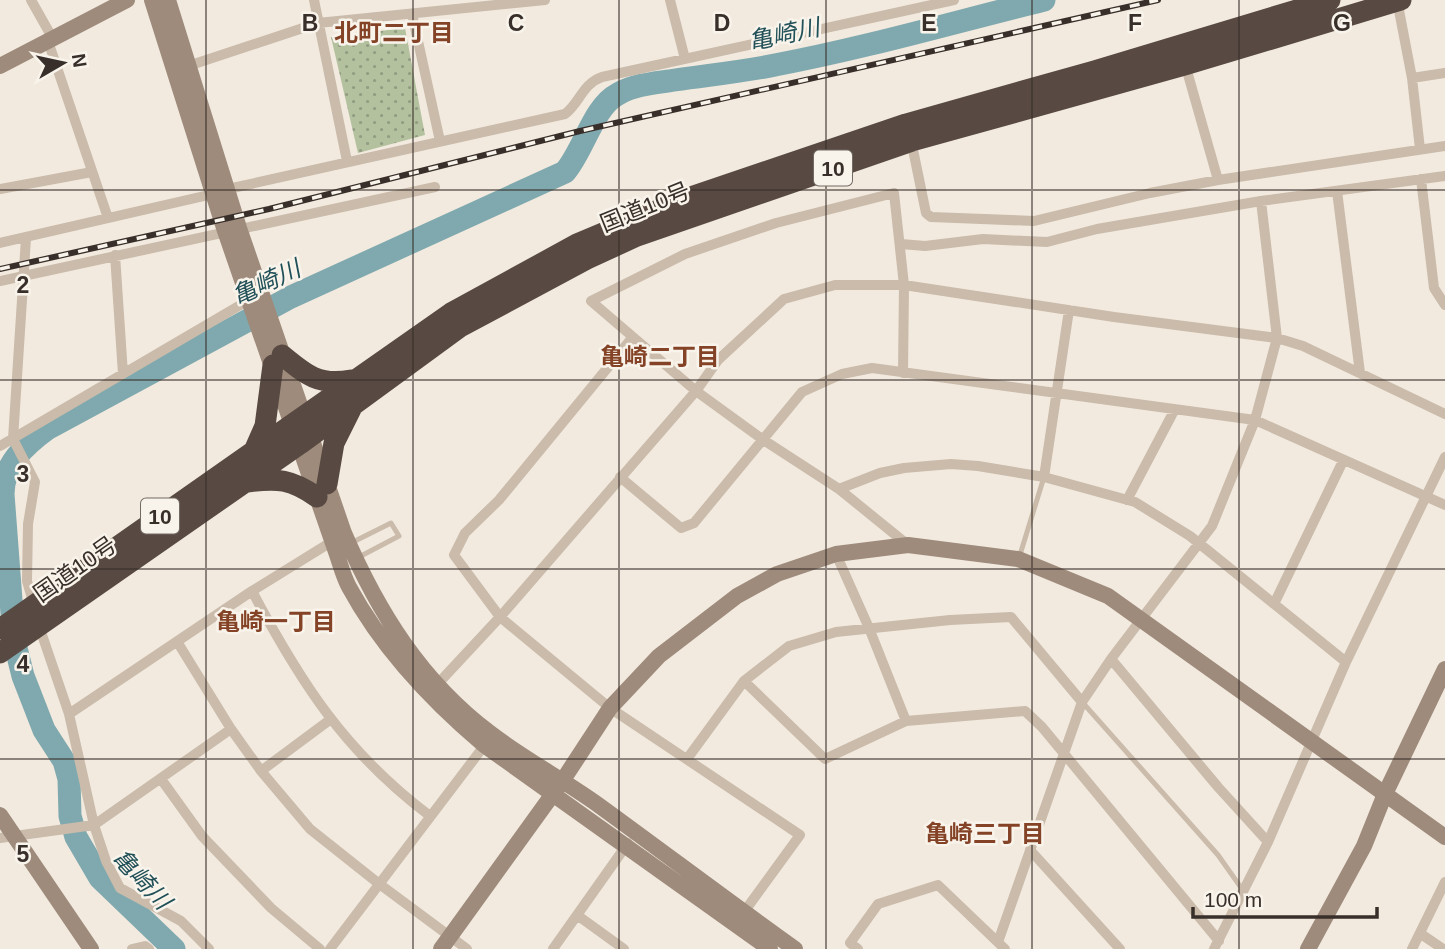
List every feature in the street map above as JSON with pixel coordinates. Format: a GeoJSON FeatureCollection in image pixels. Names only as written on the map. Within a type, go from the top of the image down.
{"type":"FeatureCollection","features":[{"type":"Feature","properties":{"kind":"highway","name":"国道10号"},"geometry":{"type":"LineString","coordinates":[[1182,55],[1330,0]]}},
{"type":"Feature","properties":{"kind":"highway","name":"国道10号"},"geometry":{"type":"LineString","coordinates":[[34,617],[246,482],[355,380],[451,313],[577,244],[682,200],[909,132],[1094,71],[1182,55],[1398,0]]}},
{"type":"Feature","properties":{"kind":"highway","name":"国道10号"},"geometry":{"type":"LineString","coordinates":[[2,644],[254,451],[353,404],[460,327],[612,248],[909,132]]}},
{"type":"Feature","properties":{"kind":"highway"},"geometry":{"type":"LineString","coordinates":[[254,451],[265,426],[277,360],[318,380],[335,383],[355,380]]}},
{"type":"Feature","properties":{"kind":"highway"},"geometry":{"type":"LineString","coordinates":[[246,482],[288,480],[322,490],[334,443],[353,404]]}},
{"type":"Feature","properties":{"kind":"street"},"geometry":{"type":"LineString","coordinates":[[31,0],[50,40],[108,218]]}},
{"type":"Feature","properties":{"kind":"street"},"geometry":{"type":"LineString","coordinates":[[0,66],[127,0]]}},
{"type":"Feature","properties":{"kind":"street"},"geometry":{"type":"LineString","coordinates":[[152,0],[181,68],[232,229],[343,550],[393,629],[433,689],[456,706],[488,740],[631,839],[770,949]]}},
{"type":"Feature","properties":{"kind":"street"},"geometry":{"type":"LineString","coordinates":[[168,0],[181,68]]}},
{"type":"Feature","properties":{"kind":"street"},"geometry":{"type":"LineString","coordinates":[[314,0],[347,161]]}},
{"type":"Feature","properties":{"kind":"street"},"geometry":{"type":"LineString","coordinates":[[181,68],[318,23],[545,0]]}},
{"type":"Feature","properties":{"kind":"street"},"geometry":{"type":"LineString","coordinates":[[670,0],[685,59]]}},
{"type":"Feature","properties":{"kind":"street"},"geometry":{"type":"LineString","coordinates":[[0,243],[347,161],[565,114],[593,80],[954,0]]}},
{"type":"Feature","properties":{"kind":"street"},"geometry":{"type":"LineString","coordinates":[[1398,0],[1412,78],[1420,149]]}},
{"type":"Feature","properties":{"kind":"street"},"geometry":{"type":"LineString","coordinates":[[412,14],[440,141]]}},
{"type":"Feature","properties":{"kind":"street"},"geometry":{"type":"LineString","coordinates":[[1182,55],[1218,180]]}},
{"type":"Feature","properties":{"kind":"street"},"geometry":{"type":"LineString","coordinates":[[1412,78],[1445,74]]}},
{"type":"Feature","properties":{"kind":"street"},"geometry":{"type":"LineString","coordinates":[[909,132],[926,213],[931,217],[1034,221],[1150,192],[1445,146]]}},
{"type":"Feature","properties":{"kind":"street"},"geometry":{"type":"LineString","coordinates":[[0,189],[92,172]]}},
{"type":"Feature","properties":{"kind":"street"},"geometry":{"type":"LineString","coordinates":[[901,244],[925,246],[983,239],[1047,242],[1097,229],[1261,201],[1445,176]]}},
{"type":"Feature","properties":{"kind":"street"},"geometry":{"type":"LineString","coordinates":[[1421,180],[1434,288],[1445,305]]}},
{"type":"Feature","properties":{"kind":"street"},"geometry":{"type":"LineString","coordinates":[[0,281],[435,187]]}},
{"type":"Feature","properties":{"kind":"street"},"geometry":{"type":"LineString","coordinates":[[1336,191],[1360,373]]}},
{"type":"Feature","properties":{"kind":"street"},"geometry":{"type":"LineString","coordinates":[[903,373],[904,285],[894,193],[776,223],[685,254],[591,301],[696,391],[762,439],[839,489],[908,545]]}},
{"type":"Feature","properties":{"kind":"street"},"geometry":{"type":"LineString","coordinates":[[858,949],[850,943],[877,904],[938,886],[1002,945],[1030,850],[1082,702],[1111,659],[1212,526],[1255,421],[1277,338],[1261,201]]}},
{"type":"Feature","properties":{"kind":"street"},"geometry":{"type":"LineString","coordinates":[[26,238],[13,439],[35,482],[29,524],[27,581],[34,617],[69,714],[94,825],[106,861],[120,888],[180,921],[209,949]]}},
{"type":"Feature","properties":{"kind":"street"},"geometry":{"type":"LineString","coordinates":[[115,255],[122,374]]}},
{"type":"Feature","properties":{"kind":"street"},"geometry":{"type":"LineString","coordinates":[[433,689],[500,617],[696,391],[718,360],[784,299],[835,285],[904,285],[1277,338],[1303,346],[1445,414]]}},
{"type":"Feature","properties":{"kind":"street"},"geometry":{"type":"LineString","coordinates":[[0,446],[255,297]]}},
{"type":"Feature","properties":{"kind":"street"},"geometry":{"type":"LineString","coordinates":[[1044,477],[1069,310]]}},
{"type":"Feature","properties":{"kind":"street"},"geometry":{"type":"LineString","coordinates":[[632,338],[499,499],[465,533],[454,555],[500,617],[610,708],[800,835],[744,912]]}},
{"type":"Feature","properties":{"kind":"street"},"geometry":{"type":"LineString","coordinates":[[620,477],[681,528],[694,523],[802,391],[842,374],[872,368],[1255,421],[1445,505]]}},
{"type":"Feature","properties":{"kind":"street"},"geometry":{"type":"LineString","coordinates":[[1127,500],[1175,409]]}},
{"type":"Feature","properties":{"kind":"street"},"geometry":{"type":"LineString","coordinates":[[744,681],[825,759],[906,721],[1025,711],[1042,727],[1217,945],[1268,842],[1346,662],[1445,457]]}},
{"type":"Feature","properties":{"kind":"street"},"geometry":{"type":"LineString","coordinates":[[1273,604],[1343,461]]}},
{"type":"Feature","properties":{"kind":"street"},"geometry":{"type":"LineString","coordinates":[[839,489],[880,473],[928,465],[978,466],[1044,477],[1135,502],[1190,536],[1346,662]]}},
{"type":"Feature","properties":{"kind":"street"},"geometry":{"type":"LineString","coordinates":[[446,943],[559,787],[610,708],[659,656],[737,596],[778,574],[836,554],[908,545],[1018,559],[1108,596],[1445,837]]}},
{"type":"Feature","properties":{"kind":"street"},"geometry":{"type":"LineString","coordinates":[[69,714],[251,592],[343,550]]}},
{"type":"Feature","properties":{"kind":"street"},"geometry":{"type":"LineString","coordinates":[[836,554],[906,721]]}},
{"type":"Feature","properties":{"kind":"street"},"geometry":{"type":"LineString","coordinates":[[251,592],[308,690],[347,741],[384,779],[430,816]]}},
{"type":"Feature","properties":{"kind":"street"},"geometry":{"type":"LineString","coordinates":[[687,759],[744,681],[789,646],[836,632],[950,620],[1011,617],[1082,702]]}},
{"type":"Feature","properties":{"kind":"street"},"geometry":{"type":"LineString","coordinates":[[178,643],[261,771],[310,829],[378,883],[446,943],[467,949]]}},
{"type":"Feature","properties":{"kind":"street"},"geometry":{"type":"LineString","coordinates":[[1111,659],[1218,787],[1268,842]]}},
{"type":"Feature","properties":{"kind":"street"},"geometry":{"type":"LineString","coordinates":[[1308,949],[1364,846],[1385,794],[1445,668]]}},
{"type":"Feature","properties":{"kind":"street"},"geometry":{"type":"LineString","coordinates":[[261,771],[331,719]]}},
{"type":"Feature","properties":{"kind":"street"},"geometry":{"type":"LineString","coordinates":[[6,837],[94,825],[232,729]]}},
{"type":"Feature","properties":{"kind":"street"},"geometry":{"type":"LineString","coordinates":[[330,949],[488,740]]}},
{"type":"Feature","properties":{"kind":"street"},"geometry":{"type":"LineString","coordinates":[[161,779],[202,836],[271,908],[320,949]]}},
{"type":"Feature","properties":{"kind":"street"},"geometry":{"type":"LineString","coordinates":[[0,815],[6,837],[91,949]]}},
{"type":"Feature","properties":{"kind":"street"},"geometry":{"type":"LineString","coordinates":[[631,839],[744,912],[795,949]]}},
{"type":"Feature","properties":{"kind":"street"},"geometry":{"type":"LineString","coordinates":[[553,949],[631,839]]}},
{"type":"Feature","properties":{"kind":"street"},"geometry":{"type":"LineString","coordinates":[[1030,850],[1120,949]]}},
{"type":"Feature","properties":{"kind":"street"},"geometry":{"type":"LineString","coordinates":[[1412,949],[1445,882]]}},
{"type":"Feature","properties":{"kind":"street"},"geometry":{"type":"LineString","coordinates":[[577,915],[624,949]]}},
{"type":"Feature","properties":{"kind":"street"},"geometry":{"type":"LineString","coordinates":[[1421,934],[1443,949]]}},
{"type":"Feature","properties":{"kind":"street"},"geometry":{"type":"LineString","coordinates":[[132,949],[145,946],[149,949]]}},
{"type":"Feature","properties":{"kind":"lane"},"geometry":{"type":"LineString","coordinates":[[1018,559],[1044,477]]}},
{"type":"Feature","properties":{"kind":"lane"},"geometry":{"type":"LineString","coordinates":[[391,523],[399,536],[343,550],[391,523]]}},
{"type":"Feature","properties":{"kind":"lane"},"geometry":{"type":"LineString","coordinates":[[1082,702],[1218,855],[1244,892]]}},
{"type":"Feature","properties":{"kind":"green space"},"geometry":{"type":"Polygon","coordinates":[[[405,28],[425,135],[358,153],[331,37],[405,28]]]}},
{"type":"Feature","properties":{"kind":"waterway","name":"亀崎川"},"geometry":{"type":"LineString","coordinates":[[174,949],[100,878],[76,837],[70,816],[69,779],[64,761],[44,730],[23,676],[14,640],[3,494],[7,474],[23,449],[47,429],[291,297],[565,172],[609,100],[631,88],[809,58],[1044,0]]}},
{"type":"Feature","properties":{"kind":"railway"},"geometry":{"type":"LineString","coordinates":[[0,269],[269,209],[580,131],[1158,0]]}},
{"type":"Feature","properties":{"kind":"district","name":"北町二丁目"},"geometry":{"type":"Point","coordinates":[394,32]}},
{"type":"Feature","properties":{"kind":"district","name":"亀崎二丁目"},"geometry":{"type":"Point","coordinates":[660,356]}},
{"type":"Feature","properties":{"kind":"district","name":"亀崎一丁目"},"geometry":{"type":"Point","coordinates":[276,621]}},
{"type":"Feature","properties":{"kind":"district","name":"亀崎三丁目"},"geometry":{"type":"Point","coordinates":[985,833]}}]}
